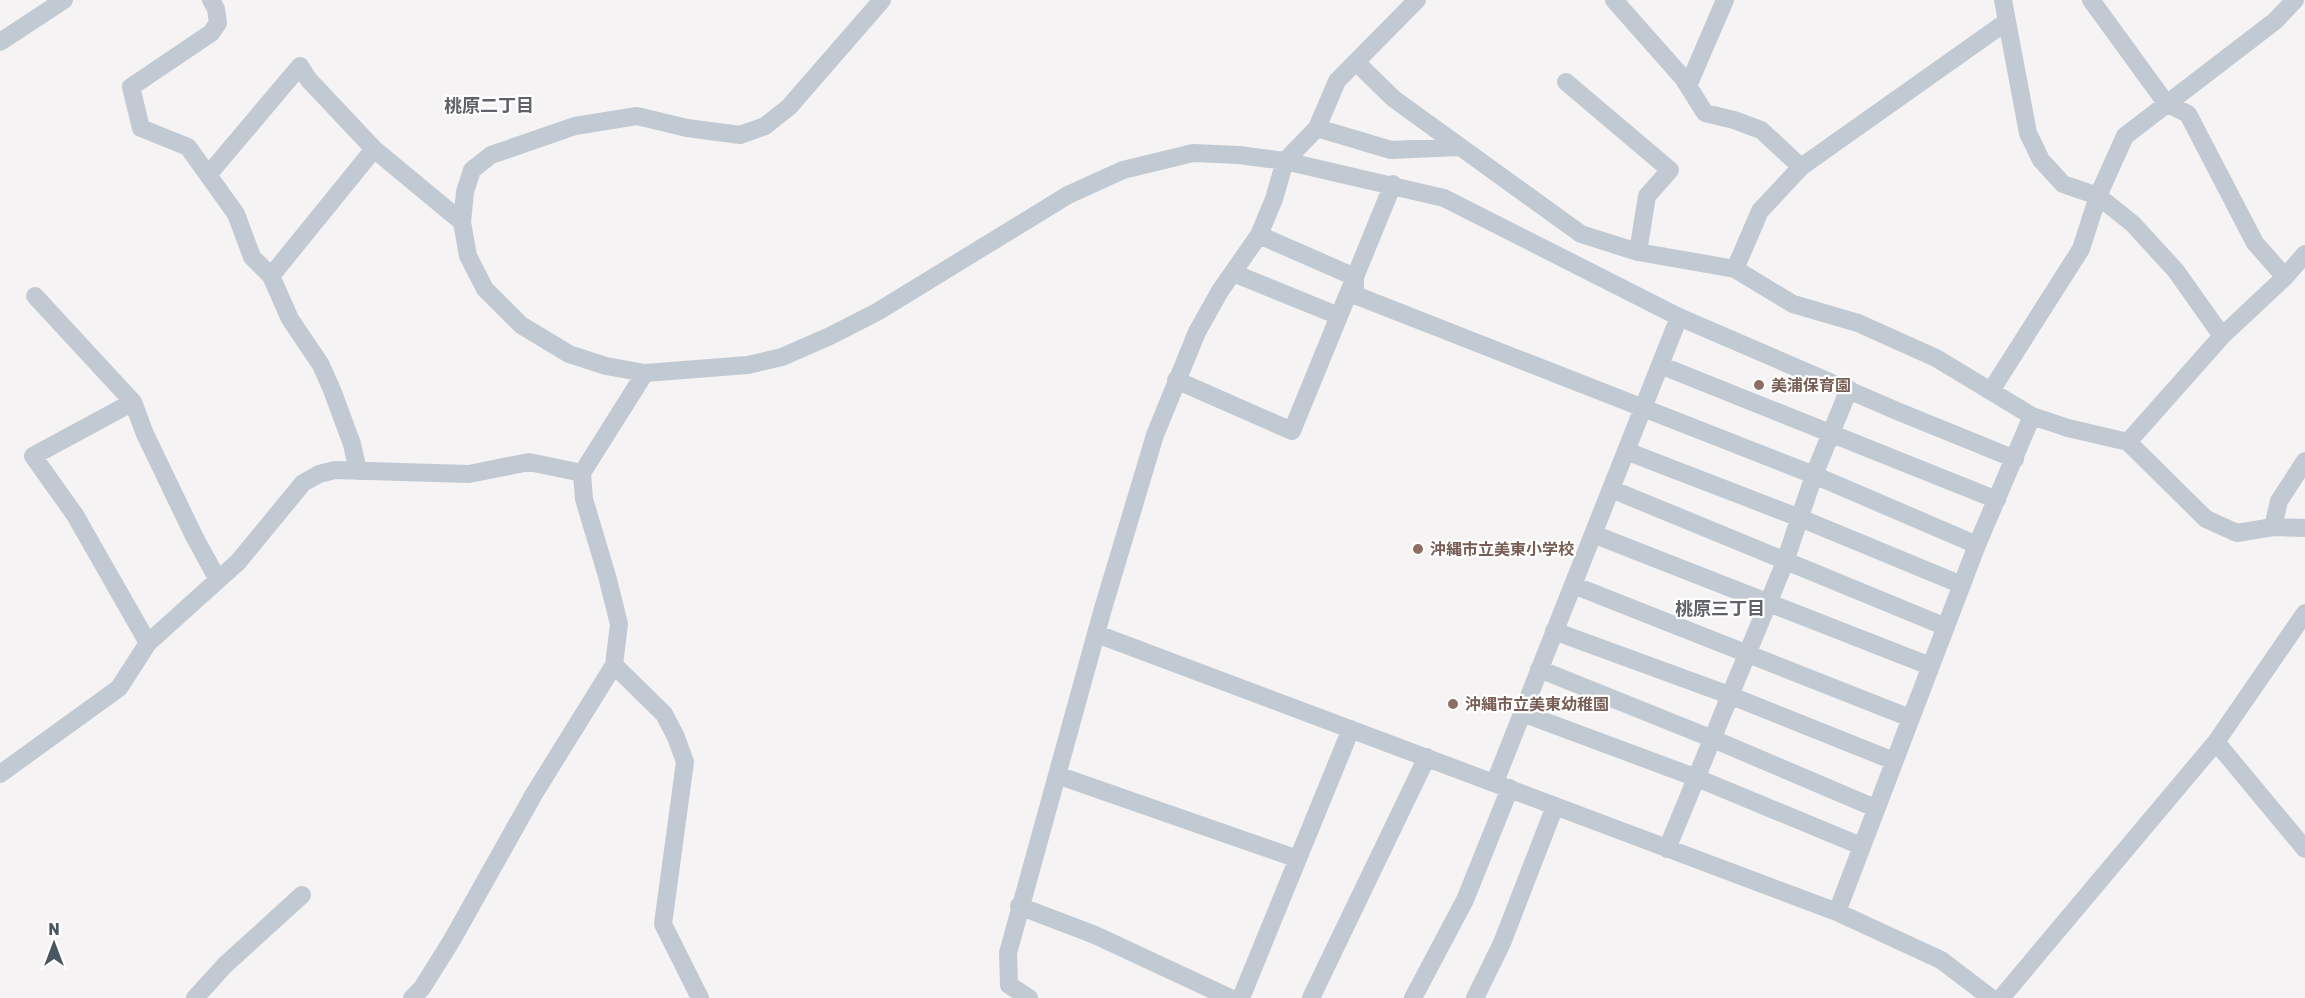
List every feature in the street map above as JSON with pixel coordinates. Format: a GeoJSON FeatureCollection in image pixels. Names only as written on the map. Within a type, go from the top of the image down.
{"type":"FeatureCollection","features":[{"type":"Feature","properties":{"kind":"street"},"geometry":{"type":"LineString","coordinates":[[0,42],[64,0]]}},
{"type":"Feature","properties":{"kind":"street"},"geometry":{"type":"LineString","coordinates":[[211,0],[216,9],[218,23],[211,33],[131,87],[141,128],[188,147],[236,214],[252,257],[271,276],[290,319],[321,365],[352,444],[358,471]]}},
{"type":"Feature","properties":{"kind":"street"},"geometry":{"type":"LineString","coordinates":[[882,0],[789,107],[765,126],[740,135],[687,128],[637,116],[574,126],[491,155],[472,170],[465,192],[462,222],[468,256],[485,289],[521,325],[568,354],[606,366],[645,373],[748,365],[792,353],[877,312],[1068,195],[1123,170],[1193,153],[1239,155],[1285,161],[1393,184],[1444,198],[1679,316],[2015,459]]}},
{"type":"Feature","properties":{"kind":"street"},"geometry":{"type":"LineString","coordinates":[[1029,998],[1006,992],[1008,953],[1019,906],[1155,435],[1176,380],[1197,332],[1259,235],[1274,199],[1285,161],[1317,128],[1337,81],[1417,0]]}},
{"type":"Feature","properties":{"kind":"street"},"geometry":{"type":"LineString","coordinates":[[1688,86],[1725,0]]}},
{"type":"Feature","properties":{"kind":"street"},"geometry":{"type":"LineString","coordinates":[[2003,0],[2028,133],[2041,160],[2063,184],[2098,196],[2133,224],[2176,272],[2222,336]]}},
{"type":"Feature","properties":{"kind":"street"},"geometry":{"type":"LineString","coordinates":[[2091,0],[2166,103],[2188,114],[2255,243],[2285,277]]}},
{"type":"Feature","properties":{"kind":"street"},"geometry":{"type":"LineString","coordinates":[[1992,390],[2081,249],[2098,196],[2125,136],[2275,21],[2295,0]]}},
{"type":"Feature","properties":{"kind":"street"},"geometry":{"type":"LineString","coordinates":[[1619,2],[1688,86],[1705,113],[1761,130],[1801,167]]}},
{"type":"Feature","properties":{"kind":"street"},"geometry":{"type":"LineString","coordinates":[[1736,269],[1760,212],[1801,167],[2006,22]]}},
{"type":"Feature","properties":{"kind":"street"},"geometry":{"type":"LineString","coordinates":[[1357,63],[1394,99],[1581,234],[1638,252],[1736,269],[1793,304],[1858,323],[1936,358],[2032,416],[2068,428],[2128,442],[2206,519],[2237,533],[2272,527],[2305,528]]}},
{"type":"Feature","properties":{"kind":"street"},"geometry":{"type":"LineString","coordinates":[[208,175],[300,66],[309,80],[374,149],[462,222]]}},
{"type":"Feature","properties":{"kind":"street"},"geometry":{"type":"LineString","coordinates":[[1566,82],[1670,170],[1647,196],[1638,252]]}},
{"type":"Feature","properties":{"kind":"street"},"geometry":{"type":"LineString","coordinates":[[1317,128],[1391,150],[1458,147]]}},
{"type":"Feature","properties":{"kind":"street"},"geometry":{"type":"LineString","coordinates":[[271,276],[374,149]]}},
{"type":"Feature","properties":{"kind":"street"},"geometry":{"type":"LineString","coordinates":[[1176,380],[1292,431],[1393,184]]}},
{"type":"Feature","properties":{"kind":"street"},"geometry":{"type":"LineString","coordinates":[[1259,235],[1355,277]]}},
{"type":"Feature","properties":{"kind":"street"},"geometry":{"type":"LineString","coordinates":[[2128,442],[2222,336],[2285,277],[2305,254]]}},
{"type":"Feature","properties":{"kind":"street"},"geometry":{"type":"LineString","coordinates":[[1233,273],[1339,316]]}},
{"type":"Feature","properties":{"kind":"street"},"geometry":{"type":"LineString","coordinates":[[1355,277],[1355,295],[1814,475],[1977,545]]}},
{"type":"Feature","properties":{"kind":"street"},"geometry":{"type":"LineString","coordinates":[[35,296],[133,402],[145,434],[184,516],[219,580]]}},
{"type":"Feature","properties":{"kind":"street"},"geometry":{"type":"LineString","coordinates":[[1413,998],[1465,900],[1502,785],[1522,713],[1679,316]]}},
{"type":"Feature","properties":{"kind":"street"},"geometry":{"type":"LineString","coordinates":[[1660,364],[1997,500]]}},
{"type":"Feature","properties":{"kind":"street"},"geometry":{"type":"LineString","coordinates":[[412,998],[422,988],[452,940],[534,794],[614,665],[619,624],[584,500],[582,473],[645,373]]}},
{"type":"Feature","properties":{"kind":"street"},"geometry":{"type":"LineString","coordinates":[[1667,849],[1785,562],[1814,475],[1849,389]]}},
{"type":"Feature","properties":{"kind":"street"},"geometry":{"type":"LineString","coordinates":[[133,402],[33,456],[75,515],[148,643]]}},
{"type":"Feature","properties":{"kind":"street"},"geometry":{"type":"LineString","coordinates":[[1837,912],[1977,545],[2032,416]]}},
{"type":"Feature","properties":{"kind":"street"},"geometry":{"type":"LineString","coordinates":[[1626,451],[1800,518],[1962,585]]}},
{"type":"Feature","properties":{"kind":"street"},"geometry":{"type":"LineString","coordinates":[[2272,527],[2279,501],[2305,461]]}},
{"type":"Feature","properties":{"kind":"street"},"geometry":{"type":"LineString","coordinates":[[0,774],[119,688],[148,643],[238,562],[303,483],[319,474],[335,470],[469,474],[530,462],[582,473]]}},
{"type":"Feature","properties":{"kind":"street"},"geometry":{"type":"LineString","coordinates":[[1611,489],[1946,627]]}},
{"type":"Feature","properties":{"kind":"street"},"geometry":{"type":"LineString","coordinates":[[1593,534],[1930,666]]}},
{"type":"Feature","properties":{"kind":"street"},"geometry":{"type":"LineString","coordinates":[[1573,585],[1910,718]]}},
{"type":"Feature","properties":{"kind":"street"},"geometry":{"type":"LineString","coordinates":[[2001,998],[2216,742],[2305,613]]}},
{"type":"Feature","properties":{"kind":"street"},"geometry":{"type":"LineString","coordinates":[[1554,631],[1729,695],[1894,761]]}},
{"type":"Feature","properties":{"kind":"street"},"geometry":{"type":"LineString","coordinates":[[1097,634],[1837,912],[1941,960],[1991,998]]}},
{"type":"Feature","properties":{"kind":"street"},"geometry":{"type":"LineString","coordinates":[[614,665],[664,714],[685,762],[663,924],[700,998]]}},
{"type":"Feature","properties":{"kind":"street"},"geometry":{"type":"LineString","coordinates":[[1539,669],[1713,739],[1875,808]]}},
{"type":"Feature","properties":{"kind":"street"},"geometry":{"type":"LineString","coordinates":[[1522,713],[1697,778],[1861,846]]}},
{"type":"Feature","properties":{"kind":"street"},"geometry":{"type":"LineString","coordinates":[[1240,998],[1352,729]]}},
{"type":"Feature","properties":{"kind":"street"},"geometry":{"type":"LineString","coordinates":[[2216,742],[2305,849]]}},
{"type":"Feature","properties":{"kind":"street"},"geometry":{"type":"LineString","coordinates":[[1311,998],[1426,757]]}},
{"type":"Feature","properties":{"kind":"street"},"geometry":{"type":"LineString","coordinates":[[1057,775],[1298,859]]}},
{"type":"Feature","properties":{"kind":"street"},"geometry":{"type":"LineString","coordinates":[[1475,998],[1502,943],[1555,806]]}},
{"type":"Feature","properties":{"kind":"street"},"geometry":{"type":"LineString","coordinates":[[195,998],[225,965],[302,895]]}},
{"type":"Feature","properties":{"kind":"street"},"geometry":{"type":"LineString","coordinates":[[1019,906],[1095,935],[1230,998]]}},
{"type":"Feature","properties":{"kind":"place","name":"美浦保育園"},"geometry":{"type":"Point","coordinates":[1759,385]}},
{"type":"Feature","properties":{"kind":"place","name":"沖縄市立美東小学校"},"geometry":{"type":"Point","coordinates":[1418,549]}},
{"type":"Feature","properties":{"kind":"place","name":"沖縄市立美東幼稚園"},"geometry":{"type":"Point","coordinates":[1453,704]}},
{"type":"Feature","properties":{"kind":"district","name":"桃原二丁目"},"geometry":{"type":"Point","coordinates":[489,106]}},
{"type":"Feature","properties":{"kind":"district","name":"桃原三丁目"},"geometry":{"type":"Point","coordinates":[1720,609]}}]}
